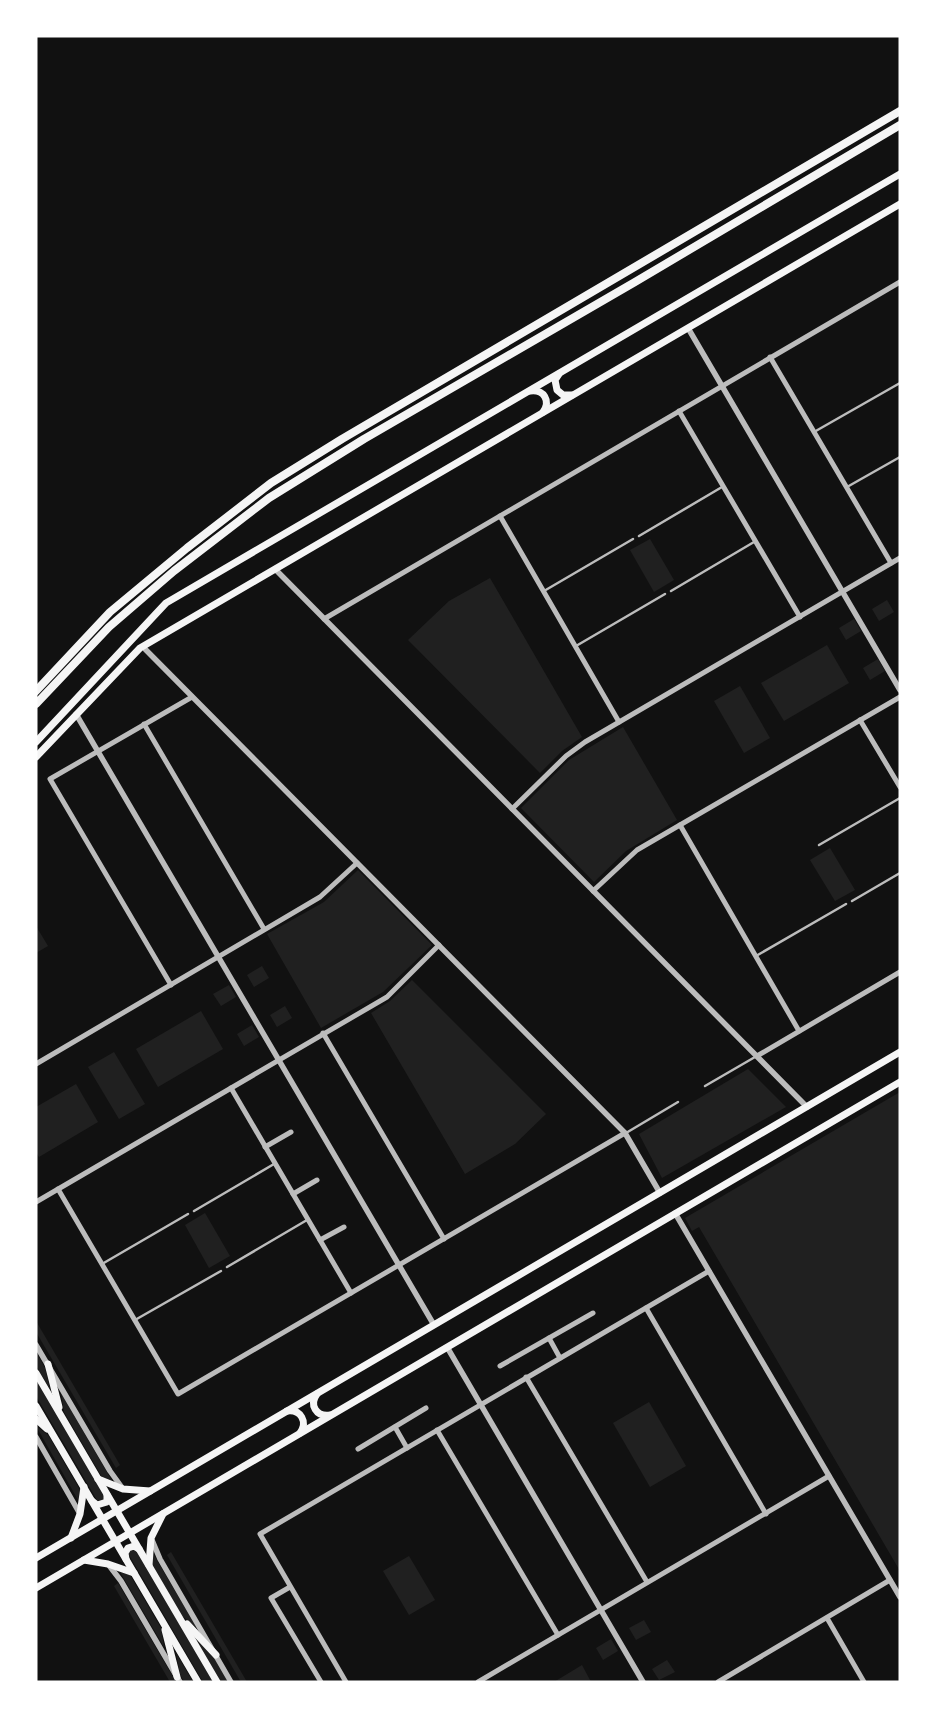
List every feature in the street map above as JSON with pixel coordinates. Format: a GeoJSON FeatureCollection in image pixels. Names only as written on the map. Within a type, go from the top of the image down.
{"type":"FeatureCollection","features":[{"type":"Feature","properties":{"kind":"highway"},"geometry":{"type":"LineString","coordinates":[[36,691],[110,612],[187,548],[272,483],[342,439],[900,111]]}},
{"type":"Feature","properties":{"kind":"highway"},"geometry":{"type":"LineString","coordinates":[[36,704],[109,627],[174,571],[269,498],[364,439],[635,282],[900,125]]}},
{"type":"Feature","properties":{"kind":"main road"},"geometry":{"type":"LineString","coordinates":[[36,742],[166,603],[900,174]]}},
{"type":"Feature","properties":{"kind":"main road"},"geometry":{"type":"LineString","coordinates":[[36,757],[143,647],[900,204]]}},
{"type":"Feature","properties":{"kind":"main road"},"geometry":{"type":"LineString","coordinates":[[561,372],[555,380],[557,390],[563,395],[574,394]]}},
{"type":"Feature","properties":{"kind":"main road"},"geometry":{"type":"LineString","coordinates":[[528,392],[539,391],[545,396],[546,408],[541,414]]}},
{"type":"Feature","properties":{"kind":"main road"},"geometry":{"type":"LineString","coordinates":[[36,1558],[900,1052]]}},
{"type":"Feature","properties":{"kind":"main road"},"geometry":{"type":"LineString","coordinates":[[36,1588],[900,1082]]}},
{"type":"Feature","properties":{"kind":"main road"},"geometry":{"type":"LineString","coordinates":[[48,1364],[62,1417]]}},
{"type":"Feature","properties":{"kind":"main road"},"geometry":{"type":"LineString","coordinates":[[36,1373],[217,1682]]}},
{"type":"Feature","properties":{"kind":"main road"},"geometry":{"type":"LineString","coordinates":[[319,1392],[313,1402],[315,1410],[324,1416],[332,1414]]}},
{"type":"Feature","properties":{"kind":"main road"},"geometry":{"type":"LineString","coordinates":[[36,1406],[198,1682]]}},
{"type":"Feature","properties":{"kind":"main road"},"geometry":{"type":"LineString","coordinates":[[285,1412],[296,1412],[302,1417],[303,1428],[298,1434]]}},
{"type":"Feature","properties":{"kind":"main road"},"geometry":{"type":"LineString","coordinates":[[36,1419],[54,1436]]}},
{"type":"Feature","properties":{"kind":"main road"},"geometry":{"type":"LineString","coordinates":[[98,1479],[123,1489],[150,1491]]}},
{"type":"Feature","properties":{"kind":"main road"},"geometry":{"type":"LineString","coordinates":[[70,1538],[80,1514],[84,1487]]}},
{"type":"Feature","properties":{"kind":"main road"},"geometry":{"type":"LineString","coordinates":[[92,1501],[97,1505],[103,1505],[108,1499],[106,1493]]}},
{"type":"Feature","properties":{"kind":"main road"},"geometry":{"type":"LineString","coordinates":[[149,1566],[151,1538],[163,1513]]}},
{"type":"Feature","properties":{"kind":"main road"},"geometry":{"type":"LineString","coordinates":[[126,1559],[126,1550],[131,1546],[136,1546],[140,1551]]}},
{"type":"Feature","properties":{"kind":"main road"},"geometry":{"type":"LineString","coordinates":[[84,1560],[108,1564],[134,1573]]}},
{"type":"Feature","properties":{"kind":"main road"},"geometry":{"type":"LineString","coordinates":[[178,1615],[216,1655]]}},
{"type":"Feature","properties":{"kind":"main road"},"geometry":{"type":"LineString","coordinates":[[163,1623],[178,1679]]}},
{"type":"Feature","properties":{"kind":"street"},"geometry":{"type":"LineString","coordinates":[[324,619],[900,282]]}},
{"type":"Feature","properties":{"kind":"street"},"geometry":{"type":"LineString","coordinates":[[688,328],[900,690]]}},
{"type":"Feature","properties":{"kind":"street"},"geometry":{"type":"LineString","coordinates":[[770,357],[891,563]]}},
{"type":"Feature","properties":{"kind":"street"},"geometry":{"type":"LineString","coordinates":[[679,411],[800,617]]}},
{"type":"Feature","properties":{"kind":"street"},"geometry":{"type":"LineString","coordinates":[[500,516],[620,722]]}},
{"type":"Feature","properties":{"kind":"street"},"geometry":{"type":"LineString","coordinates":[[512,809],[566,756],[620,722],[900,558]]}},
{"type":"Feature","properties":{"kind":"street"},"geometry":{"type":"LineString","coordinates":[[275,569],[807,1107]]}},
{"type":"Feature","properties":{"kind":"street"},"geometry":{"type":"LineString","coordinates":[[143,647],[625,1133],[660,1192]]}},
{"type":"Feature","properties":{"kind":"street"},"geometry":{"type":"LineString","coordinates":[[171,985],[50,780],[192,697]]}},
{"type":"Feature","properties":{"kind":"street"},"geometry":{"type":"LineString","coordinates":[[594,891],[630,856],[900,697]]}},
{"type":"Feature","properties":{"kind":"street"},"geometry":{"type":"LineString","coordinates":[[76,714],[434,1325]]}},
{"type":"Feature","properties":{"kind":"street"},"geometry":{"type":"LineString","coordinates":[[860,720],[900,786]]}},
{"type":"Feature","properties":{"kind":"street"},"geometry":{"type":"LineString","coordinates":[[144,724],[264,929]]}},
{"type":"Feature","properties":{"kind":"street"},"geometry":{"type":"LineString","coordinates":[[680,825],[799,1031]]}},
{"type":"Feature","properties":{"kind":"street"},"geometry":{"type":"LineString","coordinates":[[36,1064],[320,897],[357,863]]}},
{"type":"Feature","properties":{"kind":"street"},"geometry":{"type":"LineString","coordinates":[[36,1202],[387,997],[438,945]]}},
{"type":"Feature","properties":{"kind":"street"},"geometry":{"type":"LineString","coordinates":[[757,1056],[900,972]]}},
{"type":"Feature","properties":{"kind":"street"},"geometry":{"type":"LineString","coordinates":[[323,1033],[444,1238]]}},
{"type":"Feature","properties":{"kind":"street"},"geometry":{"type":"LineString","coordinates":[[231,1088],[351,1293]]}},
{"type":"Feature","properties":{"kind":"street"},"geometry":{"type":"LineString","coordinates":[[266,1147],[291,1132]]}},
{"type":"Feature","properties":{"kind":"street"},"geometry":{"type":"LineString","coordinates":[[58,1189],[178,1394],[625,1133]]}},
{"type":"Feature","properties":{"kind":"street"},"geometry":{"type":"LineString","coordinates":[[293,1194],[317,1180]]}},
{"type":"Feature","properties":{"kind":"street"},"geometry":{"type":"LineString","coordinates":[[675,1213],[900,1597]]}},
{"type":"Feature","properties":{"kind":"street"},"geometry":{"type":"LineString","coordinates":[[320,1240],[344,1227]]}},
{"type":"Feature","properties":{"kind":"street"},"geometry":{"type":"LineString","coordinates":[[346,1682],[260,1534],[709,1271]]}},
{"type":"Feature","properties":{"kind":"street"},"geometry":{"type":"LineString","coordinates":[[646,1308],[766,1514]]}},
{"type":"Feature","properties":{"kind":"street"},"geometry":{"type":"LineString","coordinates":[[500,1366],[593,1313]]}},
{"type":"Feature","properties":{"kind":"street"},"geometry":{"type":"LineString","coordinates":[[549,1338],[560,1358]]}},
{"type":"Feature","properties":{"kind":"street"},"geometry":{"type":"LineString","coordinates":[[36,1345],[110,1471],[123,1489]]}},
{"type":"Feature","properties":{"kind":"street"},"geometry":{"type":"LineString","coordinates":[[447,1347],[642,1682]]}},
{"type":"Feature","properties":{"kind":"street"},"geometry":{"type":"LineString","coordinates":[[526,1377],[647,1582]]}},
{"type":"Feature","properties":{"kind":"street"},"geometry":{"type":"LineString","coordinates":[[358,1449],[426,1408]]}},
{"type":"Feature","properties":{"kind":"street"},"geometry":{"type":"LineString","coordinates":[[395,1427],[407,1448]]}},
{"type":"Feature","properties":{"kind":"street"},"geometry":{"type":"LineString","coordinates":[[438,1430],[558,1635]]}},
{"type":"Feature","properties":{"kind":"street"},"geometry":{"type":"LineString","coordinates":[[36,1437],[80,1514]]}},
{"type":"Feature","properties":{"kind":"street"},"geometry":{"type":"LineString","coordinates":[[478,1682],[829,1476]]}},
{"type":"Feature","properties":{"kind":"street"},"geometry":{"type":"LineString","coordinates":[[151,1538],[160,1559],[231,1682]]}},
{"type":"Feature","properties":{"kind":"street"},"geometry":{"type":"LineString","coordinates":[[108,1564],[121,1581],[178,1679]]}},
{"type":"Feature","properties":{"kind":"street"},"geometry":{"type":"LineString","coordinates":[[718,1682],[890,1580]]}},
{"type":"Feature","properties":{"kind":"street"},"geometry":{"type":"LineString","coordinates":[[290,1587],[271,1598],[321,1682]]}},
{"type":"Feature","properties":{"kind":"street"},"geometry":{"type":"LineString","coordinates":[[827,1618],[864,1682]]}},
{"type":"Feature","properties":{"kind":"lane"},"geometry":{"type":"LineString","coordinates":[[814,432],[900,383]]}},
{"type":"Feature","properties":{"kind":"lane"},"geometry":{"type":"LineString","coordinates":[[847,488],[900,457]]}},
{"type":"Feature","properties":{"kind":"lane"},"geometry":{"type":"LineString","coordinates":[[639,536],[723,486]]}},
{"type":"Feature","properties":{"kind":"lane"},"geometry":{"type":"LineString","coordinates":[[544,591],[633,539]]}},
{"type":"Feature","properties":{"kind":"lane"},"geometry":{"type":"LineString","coordinates":[[671,591],[756,542]]}},
{"type":"Feature","properties":{"kind":"lane"},"geometry":{"type":"LineString","coordinates":[[576,646],[665,594]]}},
{"type":"Feature","properties":{"kind":"lane"},"geometry":{"type":"LineString","coordinates":[[819,845],[900,798]]}},
{"type":"Feature","properties":{"kind":"lane"},"geometry":{"type":"LineString","coordinates":[[852,901],[900,873]]}},
{"type":"Feature","properties":{"kind":"lane"},"geometry":{"type":"LineString","coordinates":[[756,956],[846,904]]}},
{"type":"Feature","properties":{"kind":"lane"},"geometry":{"type":"LineString","coordinates":[[705,1086],[757,1056]]}},
{"type":"Feature","properties":{"kind":"lane"},"geometry":{"type":"LineString","coordinates":[[625,1133],[678,1102]]}},
{"type":"Feature","properties":{"kind":"lane"},"geometry":{"type":"LineString","coordinates":[[194,1211],[275,1163]]}},
{"type":"Feature","properties":{"kind":"lane"},"geometry":{"type":"LineString","coordinates":[[102,1264],[188,1214]]}},
{"type":"Feature","properties":{"kind":"lane"},"geometry":{"type":"LineString","coordinates":[[227,1267],[308,1219]]}},
{"type":"Feature","properties":{"kind":"lane"},"geometry":{"type":"LineString","coordinates":[[135,1321],[221,1271]]}},
{"type":"Feature","properties":{"kind":"shaded area"},"geometry":{"type":"Polygon","coordinates":[[[650,539],[674,580],[654,592],[630,550],[650,539]]]}},
{"type":"Feature","properties":{"kind":"shaded area"},"geometry":{"type":"Polygon","coordinates":[[[490,578],[582,737],[562,751],[540,773],[408,640],[449,601],[490,578]]]}},
{"type":"Feature","properties":{"kind":"shaded area"},"geometry":{"type":"Polygon","coordinates":[[[887,600],[894,612],[879,621],[872,609],[887,600]]]}},
{"type":"Feature","properties":{"kind":"shaded area"},"geometry":{"type":"Polygon","coordinates":[[[854,619],[861,631],[846,640],[839,628],[854,619]]]}},
{"type":"Feature","properties":{"kind":"shaded area"},"geometry":{"type":"Polygon","coordinates":[[[827,645],[849,683],[784,721],[761,683],[827,645]]]}},
{"type":"Feature","properties":{"kind":"shaded area"},"geometry":{"type":"Polygon","coordinates":[[[878,659],[885,671],[870,680],[863,668],[878,659]]]}},
{"type":"Feature","properties":{"kind":"shaded area"},"geometry":{"type":"Polygon","coordinates":[[[740,686],[770,738],[744,753],[714,701],[740,686]]]}},
{"type":"Feature","properties":{"kind":"shaded area"},"geometry":{"type":"Polygon","coordinates":[[[623,727],[677,820],[626,851],[594,882],[521,808],[569,760],[623,727]]]}},
{"type":"Feature","properties":{"kind":"shaded area"},"geometry":{"type":"Polygon","coordinates":[[[830,848],[855,890],[835,901],[810,860],[830,848]]]}},
{"type":"Feature","properties":{"kind":"shaded area"},"geometry":{"type":"Polygon","coordinates":[[[358,870],[432,945],[383,992],[321,1028],[267,934],[324,902],[358,870]]]}},
{"type":"Feature","properties":{"kind":"shaded area"},"geometry":{"type":"Polygon","coordinates":[[[36,926],[48,946],[36,953],[36,926]]]}},
{"type":"Feature","properties":{"kind":"shaded area"},"geometry":{"type":"Polygon","coordinates":[[[262,966],[269,978],[254,987],[247,975],[262,966]]]}},
{"type":"Feature","properties":{"kind":"shaded area"},"geometry":{"type":"Polygon","coordinates":[[[412,980],[546,1114],[515,1144],[465,1174],[371,1013],[390,1001],[412,980]]]}},
{"type":"Feature","properties":{"kind":"shaded area"},"geometry":{"type":"Polygon","coordinates":[[[229,985],[236,997],[221,1006],[213,994],[229,985]]]}},
{"type":"Feature","properties":{"kind":"shaded area"},"geometry":{"type":"Polygon","coordinates":[[[285,1006],[292,1018],[277,1027],[270,1015],[285,1006]]]}},
{"type":"Feature","properties":{"kind":"shaded area"},"geometry":{"type":"Polygon","coordinates":[[[201,1011],[223,1049],[158,1087],[136,1049],[201,1011]]]}},
{"type":"Feature","properties":{"kind":"shaded area"},"geometry":{"type":"Polygon","coordinates":[[[252,1025],[259,1037],[244,1046],[237,1034],[252,1025]]]}},
{"type":"Feature","properties":{"kind":"shaded area"},"geometry":{"type":"Polygon","coordinates":[[[114,1052],[145,1104],[119,1119],[88,1067],[114,1052]]]}},
{"type":"Feature","properties":{"kind":"shaded area"},"geometry":{"type":"Polygon","coordinates":[[[748,1069],[786,1107],[662,1178],[639,1134],[748,1069]]]}},
{"type":"Feature","properties":{"kind":"shaded area"},"geometry":{"type":"Polygon","coordinates":[[[76,1084],[98,1122],[39,1157],[36,1152],[36,1107],[76,1084]]]}},
{"type":"Feature","properties":{"kind":"shaded area"},"geometry":{"type":"Polygon","coordinates":[[[900,1092],[900,1571],[699,1227],[692,1231],[685,1218],[900,1092]]]}},
{"type":"Feature","properties":{"kind":"shaded area"},"geometry":{"type":"Polygon","coordinates":[[[205,1213],[230,1256],[209,1268],[185,1225],[205,1213]]]}},
{"type":"Feature","properties":{"kind":"shaded area"},"geometry":{"type":"Polygon","coordinates":[[[36,1321],[120,1465],[116,1468],[36,1332],[36,1321]]]}},
{"type":"Feature","properties":{"kind":"shaded area"},"geometry":{"type":"Polygon","coordinates":[[[36,1352],[45,1368],[50,1389],[36,1366],[36,1352]]]}},
{"type":"Feature","properties":{"kind":"shaded area"},"geometry":{"type":"Polygon","coordinates":[[[36,1379],[105,1496],[105,1500],[97,1500],[36,1396],[36,1379]]]}},
{"type":"Feature","properties":{"kind":"shaded area"},"geometry":{"type":"Polygon","coordinates":[[[61,1393],[112,1481],[102,1477],[64,1412],[61,1393]]]}},
{"type":"Feature","properties":{"kind":"shaded area"},"geometry":{"type":"Polygon","coordinates":[[[649,1402],[686,1466],[650,1487],[613,1423],[649,1402]]]}},
{"type":"Feature","properties":{"kind":"shaded area"},"geometry":{"type":"Polygon","coordinates":[[[36,1426],[48,1435],[80,1490],[78,1500],[36,1426]]]}},
{"type":"Feature","properties":{"kind":"shaded area"},"geometry":{"type":"Polygon","coordinates":[[[133,1549],[137,1551],[213,1682],[203,1682],[129,1555],[129,1551],[133,1549]]]}},
{"type":"Feature","properties":{"kind":"shaded area"},"geometry":{"type":"Polygon","coordinates":[[[152,1552],[197,1628],[182,1616],[151,1563],[152,1552]]]}},
{"type":"Feature","properties":{"kind":"shaded area"},"geometry":{"type":"Polygon","coordinates":[[[171,1552],[247,1682],[241,1682],[167,1555],[171,1552]]]}},
{"type":"Feature","properties":{"kind":"shaded area"},"geometry":{"type":"Polygon","coordinates":[[[409,1556],[435,1600],[409,1615],[383,1571],[409,1556]]]}},
{"type":"Feature","properties":{"kind":"shaded area"},"geometry":{"type":"Polygon","coordinates":[[[120,1572],[130,1575],[161,1628],[164,1647],[120,1572]]]}},
{"type":"Feature","properties":{"kind":"shaded area"},"geometry":{"type":"Polygon","coordinates":[[[118,1583],[176,1682],[170,1682],[114,1586],[118,1583]]]}},
{"type":"Feature","properties":{"kind":"shaded area"},"geometry":{"type":"Polygon","coordinates":[[[644,1620],[651,1632],[636,1640],[629,1628],[644,1620]]]}},
{"type":"Feature","properties":{"kind":"shaded area"},"geometry":{"type":"Polygon","coordinates":[[[611,1639],[618,1651],[603,1660],[596,1648],[611,1639]]]}},
{"type":"Feature","properties":{"kind":"shaded area"},"geometry":{"type":"Polygon","coordinates":[[[197,1641],[213,1655],[229,1682],[221,1682],[197,1641]]]}},
{"type":"Feature","properties":{"kind":"shaded area"},"geometry":{"type":"Polygon","coordinates":[[[176,1653],[193,1682],[184,1682],[180,1674],[176,1653]]]}},
{"type":"Feature","properties":{"kind":"shaded area"},"geometry":{"type":"Polygon","coordinates":[[[667,1660],[675,1672],[659,1680],[652,1669],[667,1660]]]}},
{"type":"Feature","properties":{"kind":"shaded area"},"geometry":{"type":"Polygon","coordinates":[[[582,1665],[591,1682],[554,1682],[582,1665]]]}}]}
